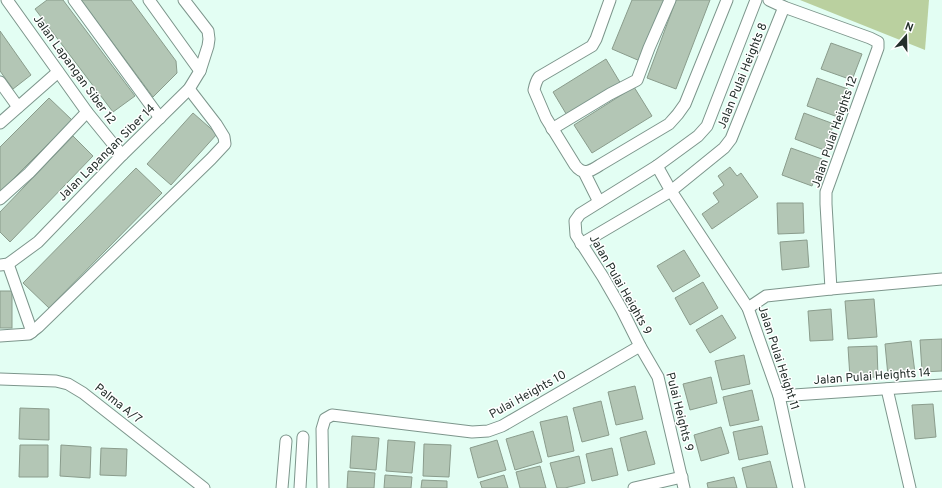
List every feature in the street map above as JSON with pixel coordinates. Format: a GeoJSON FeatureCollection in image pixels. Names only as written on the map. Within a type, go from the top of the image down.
{"type":"FeatureCollection","features":[{"type":"Feature","properties":{"kind":"street","name":"Jalan Lapangan Siber 12"},"geometry":{"type":"LineString","coordinates":[[7,0],[87,112],[122,155]]}},
{"type":"Feature","properties":{"kind":"street"},"geometry":{"type":"LineString","coordinates":[[74,0],[160,118]]}},
{"type":"Feature","properties":{"kind":"street"},"geometry":{"type":"LineString","coordinates":[[149,0],[200,71]]}},
{"type":"Feature","properties":{"kind":"street","name":"Jalan Lapangan Siber 14"},"geometry":{"type":"LineString","coordinates":[[4,265],[38,242],[122,155],[189,89],[200,71],[209,39],[208,31],[184,0]]}},
{"type":"Feature","properties":{"kind":"street"},"geometry":{"type":"LineString","coordinates":[[610,0],[592,46],[539,77],[534,90],[552,129],[577,169],[584,172],[591,171],[668,124],[681,111],[686,104],[727,0]]}},
{"type":"Feature","properties":{"kind":"street"},"geometry":{"type":"LineString","coordinates":[[552,129],[610,94],[637,80],[670,0]]}},
{"type":"Feature","properties":{"kind":"street"},"geometry":{"type":"LineString","coordinates":[[584,172],[599,202],[657,166],[698,136],[707,126],[756,0]]}},
{"type":"Feature","properties":{"kind":"street"},"geometry":{"type":"LineString","coordinates":[[769,0],[784,7]]}},
{"type":"Feature","properties":{"kind":"street","name":"Jalan Pulai Heights 12"},"geometry":{"type":"LineString","coordinates":[[784,7],[878,42],[878,48],[826,192],[831,289]]}},
{"type":"Feature","properties":{"kind":"street","name":"Jalan Pulai Heights 8"},"geometry":{"type":"LineString","coordinates":[[581,244],[671,191],[724,148],[732,139],[784,7]]}},
{"type":"Feature","properties":{"kind":"street"},"geometry":{"type":"LineString","coordinates":[[0,123],[58,72]]}},
{"type":"Feature","properties":{"kind":"street"},"geometry":{"type":"LineString","coordinates":[[0,82],[18,107]]}},
{"type":"Feature","properties":{"kind":"street"},"geometry":{"type":"LineString","coordinates":[[0,336],[29,334],[43,323],[225,144],[224,137],[216,124],[189,89]]}},
{"type":"Feature","properties":{"kind":"street"},"geometry":{"type":"LineString","coordinates":[[0,199],[29,173],[87,112]]}},
{"type":"Feature","properties":{"kind":"street","name":"Jalan Pulai Height 11"},"geometry":{"type":"LineString","coordinates":[[657,166],[671,191],[748,308],[779,396],[800,488]]}},
{"type":"Feature","properties":{"kind":"street","name":"Jalan Pulai Heights 9"},"geometry":{"type":"LineString","coordinates":[[599,202],[580,214],[575,221],[576,235],[622,310],[640,346]]}},
{"type":"Feature","properties":{"kind":"street"},"geometry":{"type":"LineString","coordinates":[[4,265],[32,332]]}},
{"type":"Feature","properties":{"kind":"street"},"geometry":{"type":"LineString","coordinates":[[748,308],[766,296],[942,279]]}},
{"type":"Feature","properties":{"kind":"street","name":"Pulai Heights 10"},"geometry":{"type":"LineString","coordinates":[[323,488],[322,429],[325,419],[332,415],[472,432],[488,431],[502,426],[640,346]]}},
{"type":"Feature","properties":{"kind":"street","name":"Pulai Heights 9"},"geometry":{"type":"LineString","coordinates":[[640,346],[658,377],[683,483]]}},
{"type":"Feature","properties":{"kind":"street","name":"Palma A/7"},"geometry":{"type":"LineString","coordinates":[[0,379],[56,381],[68,384],[83,393],[204,488]]}},
{"type":"Feature","properties":{"kind":"street","name":"Jalan Pulai Heights 14"},"geometry":{"type":"LineString","coordinates":[[779,396],[942,385]]}},
{"type":"Feature","properties":{"kind":"street"},"geometry":{"type":"LineString","coordinates":[[887,389],[910,488]]}},
{"type":"Feature","properties":{"kind":"street"},"geometry":{"type":"LineString","coordinates":[[300,488],[303,437]]}},
{"type":"Feature","properties":{"kind":"street"},"geometry":{"type":"LineString","coordinates":[[282,488],[286,441]]}},
{"type":"Feature","properties":{"kind":"street"},"geometry":{"type":"LineString","coordinates":[[634,488],[683,483]]}},
{"type":"Feature","properties":{"kind":"green space"},"geometry":{"type":"Polygon","coordinates":[[[800,0],[929,0],[925,50],[800,0]]]}},
{"type":"Feature","properties":{"kind":"building"},"geometry":{"type":"Polygon","coordinates":[[[47,0],[63,0],[135,96],[113,112],[35,9],[47,0]]]}},
{"type":"Feature","properties":{"kind":"building"},"geometry":{"type":"Polygon","coordinates":[[[81,0],[131,0],[176,61],[177,73],[153,97],[81,0]]]}},
{"type":"Feature","properties":{"kind":"building"},"geometry":{"type":"Polygon","coordinates":[[[632,0],[665,0],[640,61],[612,49],[632,0]]]}},
{"type":"Feature","properties":{"kind":"building"},"geometry":{"type":"Polygon","coordinates":[[[676,0],[710,0],[676,89],[647,78],[676,0]]]}},
{"type":"Feature","properties":{"kind":"building"},"geometry":{"type":"Polygon","coordinates":[[[0,31],[31,75],[13,89],[0,71],[0,31]]]}},
{"type":"Feature","properties":{"kind":"building"},"geometry":{"type":"Polygon","coordinates":[[[831,43],[862,54],[852,80],[821,69],[831,43]]]}},
{"type":"Feature","properties":{"kind":"building"},"geometry":{"type":"Polygon","coordinates":[[[606,59],[621,84],[568,117],[553,92],[606,59]]]}},
{"type":"Feature","properties":{"kind":"building"},"geometry":{"type":"Polygon","coordinates":[[[817,78],[848,89],[838,117],[807,106],[817,78]]]}},
{"type":"Feature","properties":{"kind":"building"},"geometry":{"type":"Polygon","coordinates":[[[634,87],[652,116],[592,153],[574,125],[634,87]]]}},
{"type":"Feature","properties":{"kind":"building"},"geometry":{"type":"Polygon","coordinates":[[[49,98],[72,120],[0,192],[0,147],[49,98]]]}},
{"type":"Feature","properties":{"kind":"building"},"geometry":{"type":"Polygon","coordinates":[[[193,113],[217,134],[171,185],[147,164],[193,113]]]}},
{"type":"Feature","properties":{"kind":"building"},"geometry":{"type":"Polygon","coordinates":[[[804,113],[834,124],[824,150],[795,139],[804,113]]]}},
{"type":"Feature","properties":{"kind":"building"},"geometry":{"type":"Polygon","coordinates":[[[73,136],[93,156],[10,242],[0,232],[0,212],[73,136]]]}},
{"type":"Feature","properties":{"kind":"building"},"geometry":{"type":"Polygon","coordinates":[[[791,148],[822,159],[812,186],[782,175],[791,148]]]}},
{"type":"Feature","properties":{"kind":"building"},"geometry":{"type":"Polygon","coordinates":[[[730,167],[737,176],[741,173],[758,197],[712,229],[702,214],[719,202],[713,193],[724,185],[718,176],[730,167]]]}},
{"type":"Feature","properties":{"kind":"building"},"geometry":{"type":"Polygon","coordinates":[[[136,168],[162,193],[49,308],[23,283],[136,168]]]}},
{"type":"Feature","properties":{"kind":"building"},"geometry":{"type":"Polygon","coordinates":[[[777,203],[803,203],[804,233],[778,234],[777,203]]]}},
{"type":"Feature","properties":{"kind":"building"},"geometry":{"type":"Polygon","coordinates":[[[807,240],[809,267],[782,270],[780,242],[807,240]]]}},
{"type":"Feature","properties":{"kind":"building"},"geometry":{"type":"Polygon","coordinates":[[[684,250],[700,276],[673,292],[657,266],[684,250]]]}},
{"type":"Feature","properties":{"kind":"building"},"geometry":{"type":"Polygon","coordinates":[[[703,282],[718,308],[690,325],[675,298],[703,282]]]}},
{"type":"Feature","properties":{"kind":"building"},"geometry":{"type":"Polygon","coordinates":[[[0,291],[12,291],[12,328],[0,328],[0,291]]]}},
{"type":"Feature","properties":{"kind":"building"},"geometry":{"type":"Polygon","coordinates":[[[874,299],[877,337],[848,339],[845,301],[874,299]]]}},
{"type":"Feature","properties":{"kind":"building"},"geometry":{"type":"Polygon","coordinates":[[[831,309],[833,340],[810,341],[808,311],[831,309]]]}},
{"type":"Feature","properties":{"kind":"building"},"geometry":{"type":"Polygon","coordinates":[[[722,315],[736,338],[710,353],[696,330],[722,315]]]}},
{"type":"Feature","properties":{"kind":"building"},"geometry":{"type":"Polygon","coordinates":[[[942,339],[942,371],[922,372],[920,340],[942,339]]]}},
{"type":"Feature","properties":{"kind":"building"},"geometry":{"type":"Polygon","coordinates":[[[911,341],[915,373],[888,376],[885,344],[911,341]]]}},
{"type":"Feature","properties":{"kind":"building"},"geometry":{"type":"Polygon","coordinates":[[[877,346],[878,377],[850,378],[848,347],[877,346]]]}},
{"type":"Feature","properties":{"kind":"building"},"geometry":{"type":"Polygon","coordinates":[[[744,355],[750,384],[722,390],[715,361],[744,355]]]}},
{"type":"Feature","properties":{"kind":"building"},"geometry":{"type":"Polygon","coordinates":[[[711,377],[717,403],[690,410],[683,384],[711,377]]]}},
{"type":"Feature","properties":{"kind":"building"},"geometry":{"type":"Polygon","coordinates":[[[635,386],[643,419],[616,425],[608,392],[635,386]]]}},
{"type":"Feature","properties":{"kind":"building"},"geometry":{"type":"Polygon","coordinates":[[[752,390],[759,420],[730,426],[723,397],[752,390]]]}},
{"type":"Feature","properties":{"kind":"building"},"geometry":{"type":"Polygon","coordinates":[[[601,401],[609,435],[582,442],[573,408],[601,401]]]}},
{"type":"Feature","properties":{"kind":"building"},"geometry":{"type":"Polygon","coordinates":[[[933,404],[936,437],[915,439],[912,405],[933,404]]]}},
{"type":"Feature","properties":{"kind":"building"},"geometry":{"type":"Polygon","coordinates":[[[20,408],[49,409],[49,440],[19,439],[20,408]]]}},
{"type":"Feature","properties":{"kind":"building"},"geometry":{"type":"Polygon","coordinates":[[[567,416],[574,451],[548,457],[540,422],[567,416]]]}},
{"type":"Feature","properties":{"kind":"building"},"geometry":{"type":"Polygon","coordinates":[[[762,426],[768,454],[739,460],[733,432],[762,426]]]}},
{"type":"Feature","properties":{"kind":"building"},"geometry":{"type":"Polygon","coordinates":[[[721,427],[729,453],[701,461],[694,435],[721,427]]]}},
{"type":"Feature","properties":{"kind":"building"},"geometry":{"type":"Polygon","coordinates":[[[533,431],[542,462],[515,470],[506,439],[533,431]]]}},
{"type":"Feature","properties":{"kind":"building"},"geometry":{"type":"Polygon","coordinates":[[[646,431],[655,464],[628,471],[620,438],[646,431]]]}},
{"type":"Feature","properties":{"kind":"building"},"geometry":{"type":"Polygon","coordinates":[[[352,436],[379,438],[376,470],[350,468],[352,436]]]}},
{"type":"Feature","properties":{"kind":"building"},"geometry":{"type":"Polygon","coordinates":[[[388,440],[415,442],[412,473],[386,471],[388,440]]]}},
{"type":"Feature","properties":{"kind":"building"},"geometry":{"type":"Polygon","coordinates":[[[497,440],[506,470],[478,478],[470,448],[497,440]]]}},
{"type":"Feature","properties":{"kind":"building"},"geometry":{"type":"Polygon","coordinates":[[[424,444],[451,445],[449,477],[423,476],[424,444]]]}},
{"type":"Feature","properties":{"kind":"building"},"geometry":{"type":"Polygon","coordinates":[[[20,445],[48,445],[48,477],[19,477],[20,445]]]}},
{"type":"Feature","properties":{"kind":"building"},"geometry":{"type":"Polygon","coordinates":[[[61,445],[91,447],[90,478],[60,476],[61,445]]]}},
{"type":"Feature","properties":{"kind":"building"},"geometry":{"type":"Polygon","coordinates":[[[101,448],[127,449],[126,476],[100,475],[101,448]]]}},
{"type":"Feature","properties":{"kind":"building"},"geometry":{"type":"Polygon","coordinates":[[[612,448],[618,475],[592,481],[586,454],[612,448]]]}},
{"type":"Feature","properties":{"kind":"building"},"geometry":{"type":"Polygon","coordinates":[[[579,456],[585,483],[565,488],[557,488],[550,463],[579,456]]]}},
{"type":"Feature","properties":{"kind":"building"},"geometry":{"type":"Polygon","coordinates":[[[770,461],[777,488],[747,488],[742,468],[770,461]]]}},
{"type":"Feature","properties":{"kind":"building"},"geometry":{"type":"Polygon","coordinates":[[[540,466],[546,488],[520,488],[516,472],[540,466]]]}},
{"type":"Feature","properties":{"kind":"building"},"geometry":{"type":"Polygon","coordinates":[[[348,471],[375,473],[374,488],[347,488],[348,471]]]}},
{"type":"Feature","properties":{"kind":"building"},"geometry":{"type":"Polygon","coordinates":[[[385,475],[412,477],[411,488],[384,488],[385,475]]]}},
{"type":"Feature","properties":{"kind":"building"},"geometry":{"type":"Polygon","coordinates":[[[504,475],[508,488],[482,488],[480,482],[504,475]]]}},
{"type":"Feature","properties":{"kind":"building"},"geometry":{"type":"Polygon","coordinates":[[[734,477],[737,488],[708,488],[707,483],[734,477]]]}},
{"type":"Feature","properties":{"kind":"building"},"geometry":{"type":"Polygon","coordinates":[[[422,480],[447,481],[447,488],[421,488],[422,480]]]}}]}
